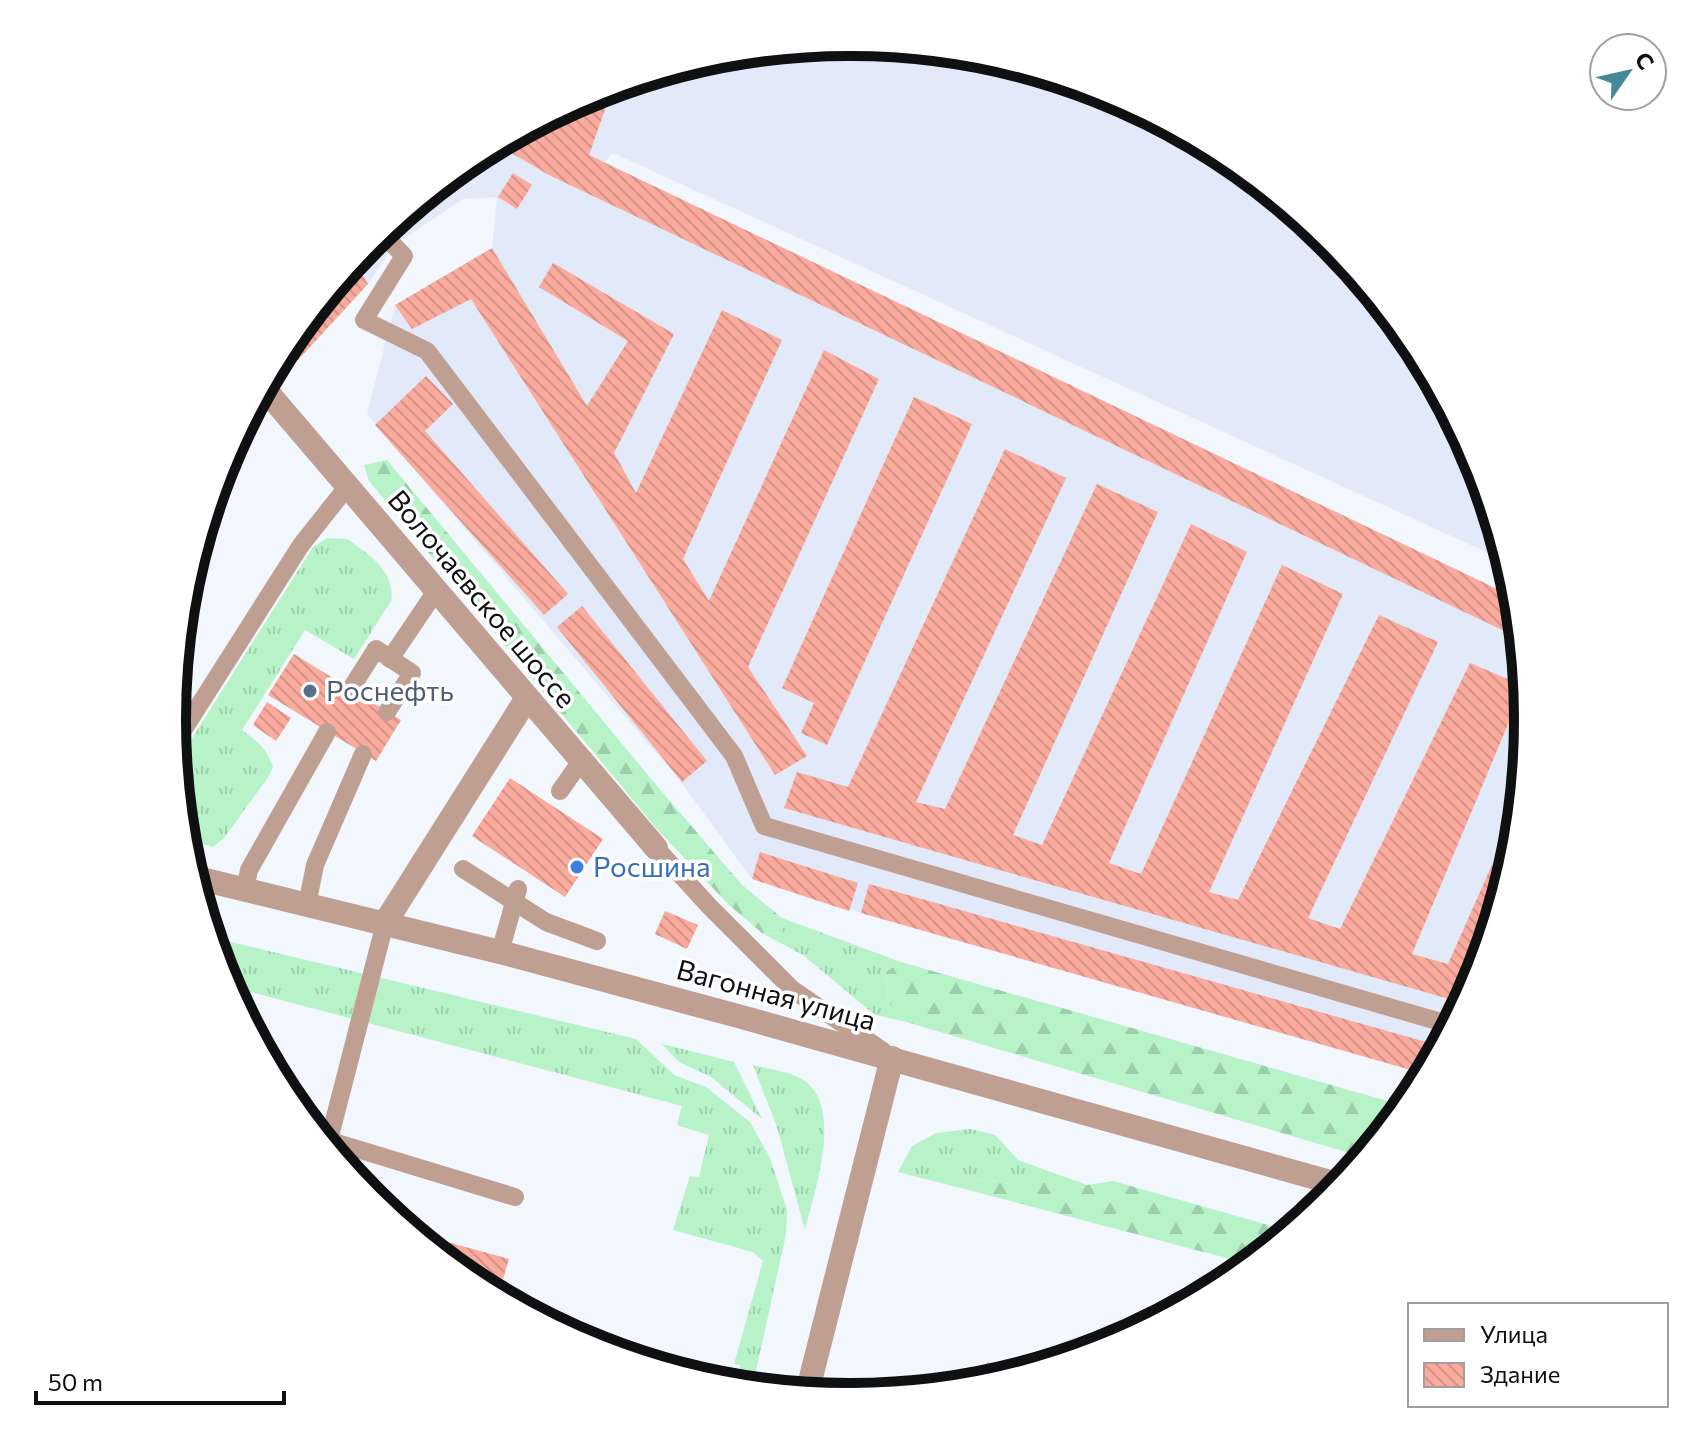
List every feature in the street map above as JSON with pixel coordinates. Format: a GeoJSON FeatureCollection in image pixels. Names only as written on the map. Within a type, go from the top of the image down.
{"type":"FeatureCollection","features":[{"type":"Feature","properties":{"kind":"street","name":"Волочаевское шоссе"},"geometry":{"type":"LineString","coordinates":[[271,396],[656,848]]}},
{"type":"Feature","properties":{"kind":"street"},"geometry":{"type":"LineString","coordinates":[[383,932],[527,698]]}},
{"type":"Feature","properties":{"kind":"street","name":"Вагонная улица"},"geometry":{"type":"LineString","coordinates":[[206,880],[307,905],[383,932],[500,952],[892,1058],[1327,1181]]}},
{"type":"Feature","properties":{"kind":"street"},"geometry":{"type":"LineString","coordinates":[[810,1382],[892,1058]]}},
{"type":"Feature","properties":{"kind":"lane"},"geometry":{"type":"LineString","coordinates":[[390,242],[404,256],[364,320],[427,351],[734,756],[764,826],[1440,1022]]}},
{"type":"Feature","properties":{"kind":"lane"},"geometry":{"type":"LineString","coordinates":[[186,725],[301,545],[347,487]]}},
{"type":"Feature","properties":{"kind":"lane"},"geometry":{"type":"LineString","coordinates":[[390,659],[436,591]]}},
{"type":"Feature","properties":{"kind":"lane"},"geometry":{"type":"LineString","coordinates":[[350,690],[376,649],[412,673],[387,712]]}},
{"type":"Feature","properties":{"kind":"lane"},"geometry":{"type":"LineString","coordinates":[[245,889],[249,870],[327,732]]}},
{"type":"Feature","properties":{"kind":"lane"},"geometry":{"type":"LineString","coordinates":[[307,905],[315,865],[363,754]]}},
{"type":"Feature","properties":{"kind":"lane"},"geometry":{"type":"LineString","coordinates":[[560,791],[581,761]]}},
{"type":"Feature","properties":{"kind":"lane"},"geometry":{"type":"LineString","coordinates":[[656,848],[793,990],[892,1058]]}},
{"type":"Feature","properties":{"kind":"lane"},"geometry":{"type":"LineString","coordinates":[[463,869],[516,895],[546,922],[597,941]]}},
{"type":"Feature","properties":{"kind":"lane"},"geometry":{"type":"LineString","coordinates":[[500,952],[516,895]]}},
{"type":"Feature","properties":{"kind":"lane"},"geometry":{"type":"LineString","coordinates":[[328,1128],[383,932]]}},
{"type":"Feature","properties":{"kind":"lane"},"geometry":{"type":"LineString","coordinates":[[340,1144],[515,1197]]}},
{"type":"Feature","properties":{"kind":"shaded area"},"geometry":{"type":"Polygon","coordinates":[[[850,56],[893,57],[979,69],[1063,91],[1104,107],[1143,124],[1219,168],[1254,193],[1319,250],[1349,282],[1402,351],[1425,388],[1463,466],[1493,555],[613,153],[604,163],[1501,591],[1508,633],[1514,720],[1508,806],[1501,849],[1491,891],[1463,973],[1413,1071],[752,879],[681,782],[367,414],[395,305],[492,248],[497,197],[463,199],[394,245],[368,284],[298,360],[295,357],[324,316],[381,250],[446,193],[481,168],[557,124],[596,107],[637,91],[721,69],[807,57],[850,56]]]}},
{"type":"Feature","properties":{"kind":"green space"},"geometry":{"type":"Polygon","coordinates":[[[387,460],[742,885],[782,918],[783,934],[762,933],[728,904],[657,829],[369,481],[364,465],[387,460]]]}},
{"type":"Feature","properties":{"kind":"green space"},"geometry":{"type":"Polygon","coordinates":[[[327,538],[347,539],[378,563],[390,584],[391,601],[354,659],[305,630],[242,730],[267,754],[273,767],[269,776],[224,838],[213,847],[198,843],[187,746],[313,547],[327,538]]]}},
{"type":"Feature","properties":{"kind":"green space"},"geometry":{"type":"Polygon","coordinates":[[[782,918],[901,962],[886,973],[888,1001],[903,1021],[875,1015],[803,955],[762,933],[782,934],[782,918]]]}},
{"type":"Feature","properties":{"kind":"green space"},"geometry":{"type":"Polygon","coordinates":[[[225,941],[636,1039],[674,1075],[706,1087],[750,1122],[770,1158],[787,1210],[786,1234],[755,1376],[734,1364],[763,1261],[753,1252],[673,1230],[690,1176],[699,1177],[709,1135],[677,1125],[682,1106],[245,990],[225,941]]]}},
{"type":"Feature","properties":{"kind":"green space"},"geometry":{"type":"Polygon","coordinates":[[[901,962],[1391,1102],[1352,1154],[903,1021],[888,1001],[886,972],[901,962]]]}},
{"type":"Feature","properties":{"kind":"green space"},"geometry":{"type":"Polygon","coordinates":[[[662,1044],[734,1062],[762,1119],[711,1077],[679,1062],[662,1044]]]}},
{"type":"Feature","properties":{"kind":"green space"},"geometry":{"type":"Polygon","coordinates":[[[753,1065],[788,1073],[806,1082],[817,1095],[823,1112],[823,1153],[805,1230],[777,1127],[753,1065]]]}},
{"type":"Feature","properties":{"kind":"green space"},"geometry":{"type":"Polygon","coordinates":[[[971,1129],[995,1135],[1018,1160],[1087,1185],[1072,1191],[1038,1181],[1020,1185],[973,1179],[965,1189],[898,1172],[912,1146],[936,1133],[971,1129]]]}},
{"type":"Feature","properties":{"kind":"green space"},"geometry":{"type":"Polygon","coordinates":[[[973,1179],[1019,1185],[1038,1181],[1072,1191],[1113,1181],[1276,1227],[1234,1260],[965,1189],[973,1179]]]}},
{"type":"Feature","properties":{"kind":"building"},"geometry":{"type":"Polygon","coordinates":[[[607,103],[589,155],[1501,591],[1508,633],[549,175],[508,151],[557,124],[607,103]]]}},
{"type":"Feature","properties":{"kind":"building"},"geometry":{"type":"Polygon","coordinates":[[[513,173],[532,185],[517,209],[498,197],[513,173]]]}},
{"type":"Feature","properties":{"kind":"building"},"geometry":{"type":"Polygon","coordinates":[[[492,248],[587,406],[628,341],[539,287],[553,263],[674,334],[614,453],[636,493],[722,310],[782,340],[683,559],[709,601],[824,350],[879,379],[748,667],[807,756],[775,775],[471,299],[412,329],[395,305],[492,248]]]}},
{"type":"Feature","properties":{"kind":"building"},"geometry":{"type":"Polygon","coordinates":[[[361,272],[368,284],[298,360],[295,356],[298,351],[361,272]]]}},
{"type":"Feature","properties":{"kind":"building"},"geometry":{"type":"Polygon","coordinates":[[[426,376],[453,404],[425,431],[568,594],[544,615],[375,425],[426,376]]]}},
{"type":"Feature","properties":{"kind":"building"},"geometry":{"type":"Polygon","coordinates":[[[914,397],[972,424],[827,745],[801,733],[814,703],[782,688],[914,397]]]}},
{"type":"Feature","properties":{"kind":"building"},"geometry":{"type":"Polygon","coordinates":[[[1005,449],[1066,478],[916,802],[945,809],[1097,484],[1158,512],[1013,835],[1042,845],[1191,524],[1247,552],[1109,863],[1141,874],[1282,565],[1343,594],[1209,892],[1238,900],[1379,615],[1438,642],[1308,918],[1340,929],[1470,663],[1512,681],[1514,711],[1412,954],[1448,964],[1502,842],[1478,933],[1451,1000],[784,808],[797,772],[848,787],[1005,449]]]}},
{"type":"Feature","properties":{"kind":"building"},"geometry":{"type":"Polygon","coordinates":[[[582,606],[707,761],[682,782],[557,627],[582,606]]]}},
{"type":"Feature","properties":{"kind":"building"},"geometry":{"type":"Polygon","coordinates":[[[294,654],[401,720],[376,761],[268,695],[294,654]]]}},
{"type":"Feature","properties":{"kind":"building"},"geometry":{"type":"Polygon","coordinates":[[[267,702],[291,718],[276,741],[253,725],[267,702]]]}},
{"type":"Feature","properties":{"kind":"building"},"geometry":{"type":"Polygon","coordinates":[[[510,778],[603,839],[565,897],[472,836],[510,778]]]}},
{"type":"Feature","properties":{"kind":"building"},"geometry":{"type":"Polygon","coordinates":[[[760,852],[858,883],[849,911],[752,879],[760,852]]]}},
{"type":"Feature","properties":{"kind":"building"},"geometry":{"type":"Polygon","coordinates":[[[869,884],[1429,1043],[1413,1071],[861,913],[869,884]]]}},
{"type":"Feature","properties":{"kind":"building"},"geometry":{"type":"Polygon","coordinates":[[[665,911],[698,925],[687,949],[655,934],[665,911]]]}},
{"type":"Feature","properties":{"kind":"building"},"geometry":{"type":"Polygon","coordinates":[[[438,1240],[509,1259],[502,1284],[438,1240]]]}},
{"type":"Feature","properties":{"kind":"building"},"geometry":{"type":"Polygon","coordinates":[[[987,1362],[999,1365],[985,1369],[987,1362]]]}},
{"type":"Feature","properties":{"kind":"place","name":"Роснефть"},"geometry":{"type":"Point","coordinates":[310,691]}},
{"type":"Feature","properties":{"kind":"place","name":"Росшина"},"geometry":{"type":"Point","coordinates":[577,867]}}]}
